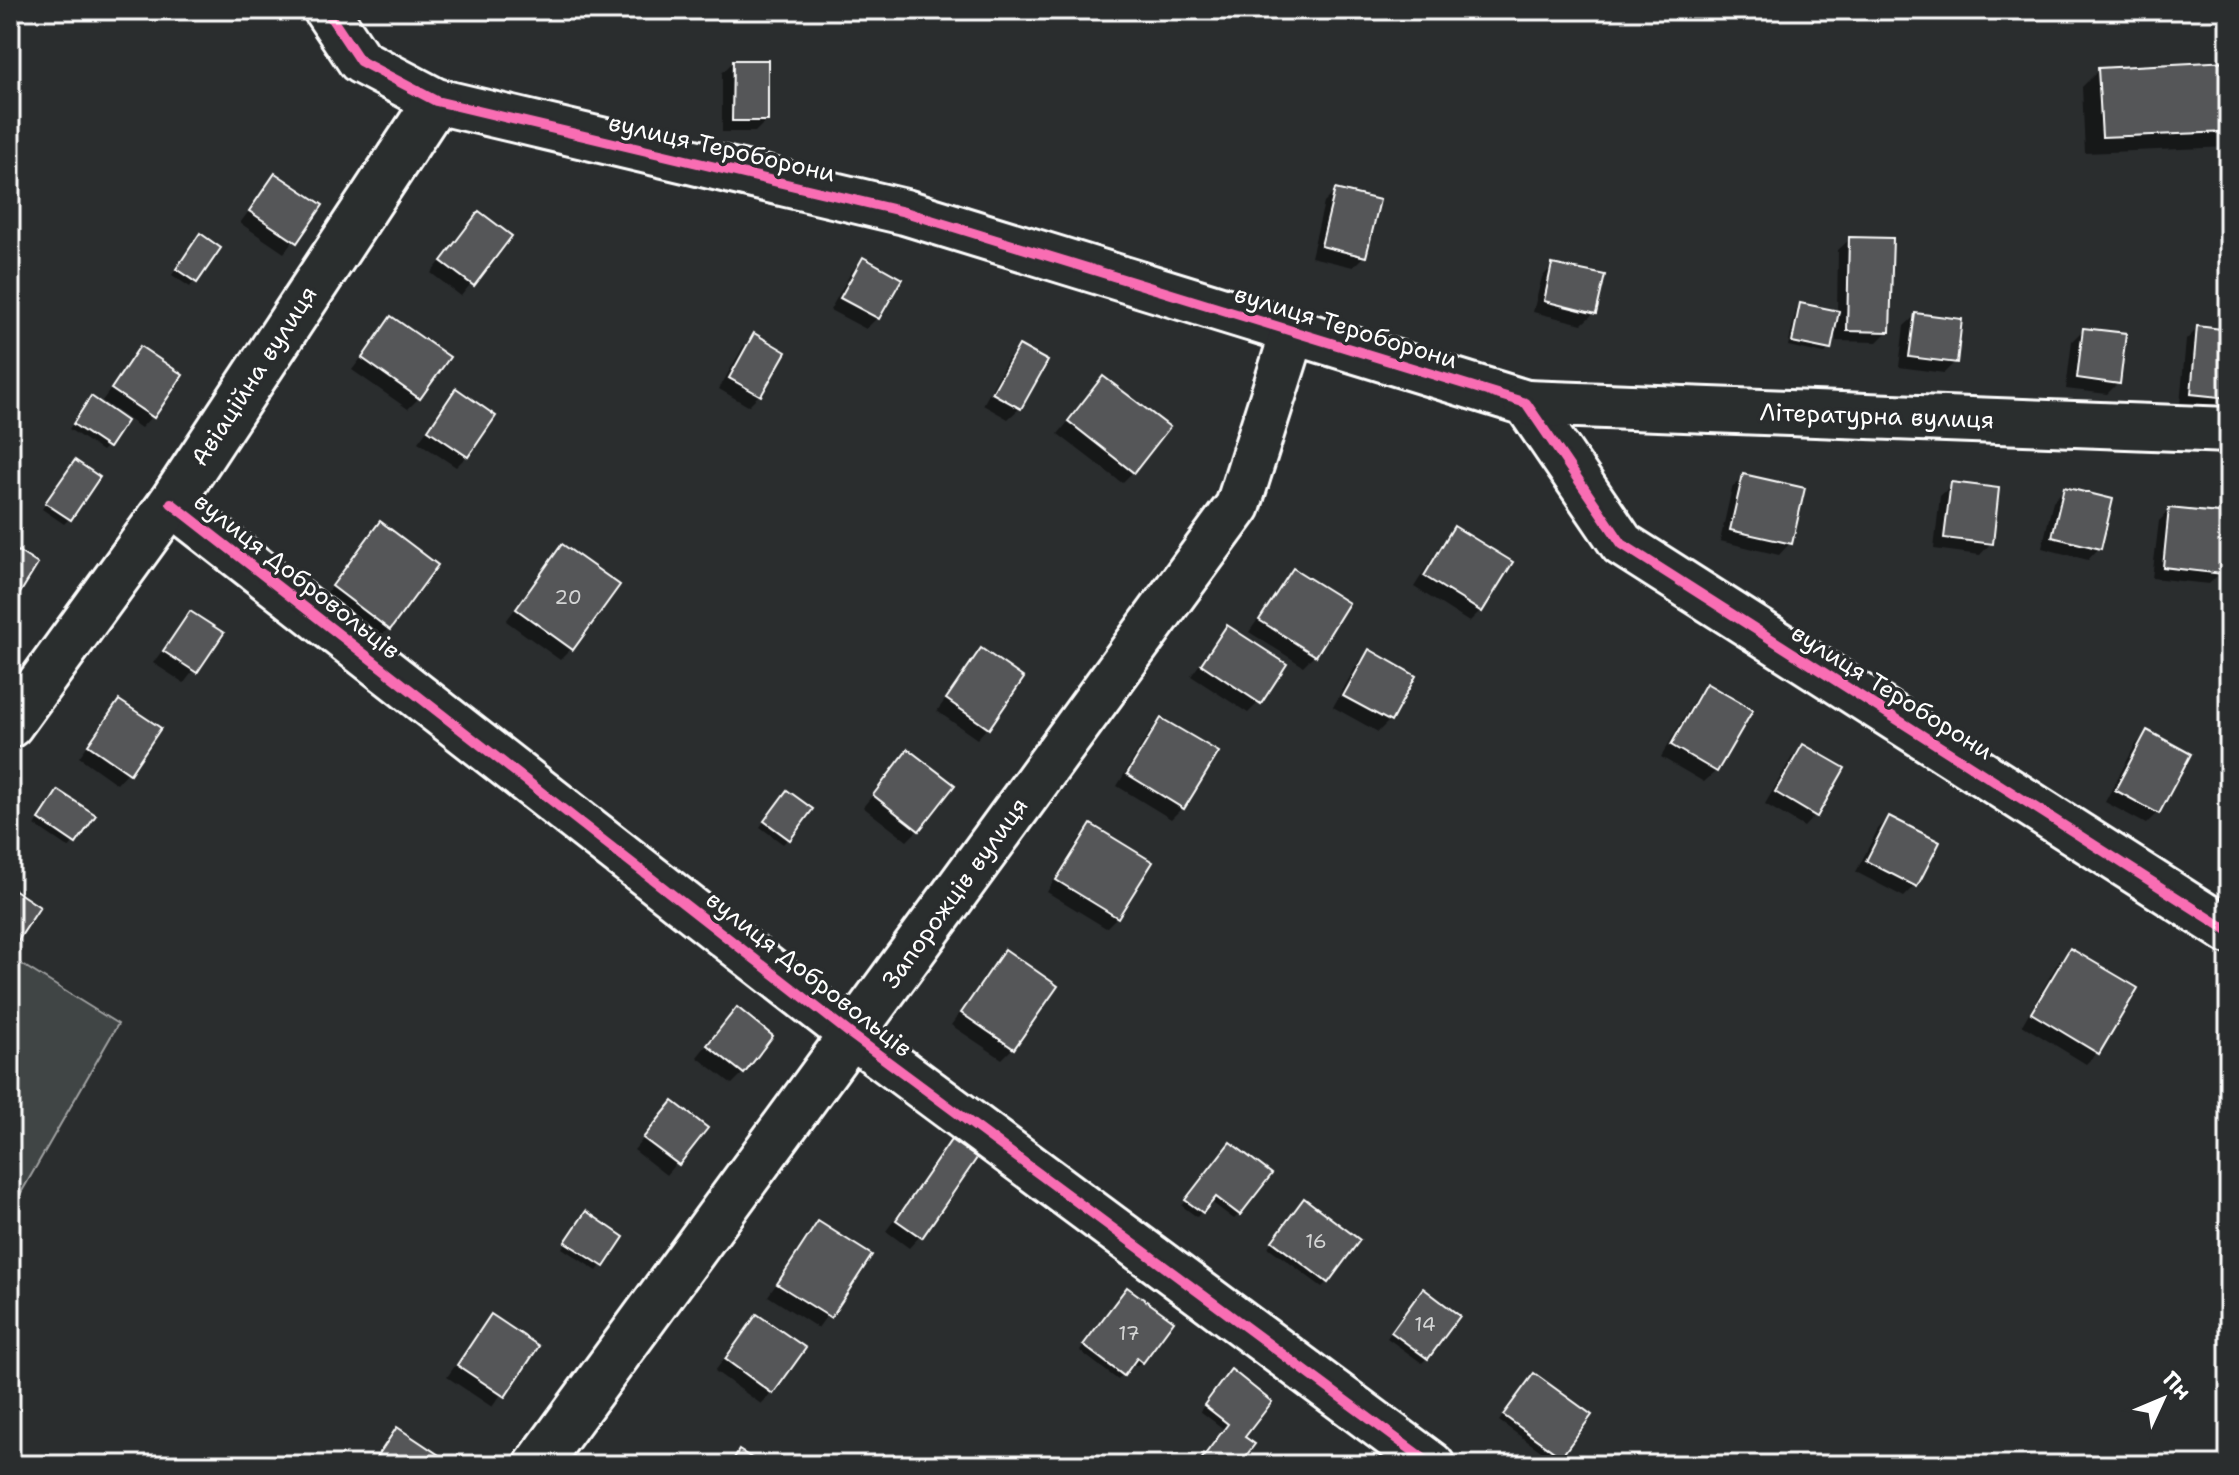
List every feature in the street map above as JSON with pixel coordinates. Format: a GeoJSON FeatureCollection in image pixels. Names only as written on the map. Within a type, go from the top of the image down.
{"type":"FeatureCollection","features":[{"type":"Feature","properties":{"kind":"street","name":"вулиця Тероборони"},"geometry":{"type":"LineString","coordinates":[[326,10],[360,61],[436,101],[905,212],[1526,403],[1622,544],[2229,931]]}},
{"type":"Feature","properties":{"kind":"street","name":"Авіаційна вулиця"},"geometry":{"type":"LineString","coordinates":[[10,725],[171,503],[436,101]]}},
{"type":"Feature","properties":{"kind":"street","name":"Запорожців вулиця"},"geometry":{"type":"LineString","coordinates":[[537,1465],[1238,506],[1293,333]]}},
{"type":"Feature","properties":{"kind":"street","name":"Літературна вулиця"},"geometry":{"type":"LineString","coordinates":[[1526,403],[2229,430]]}},
{"type":"Feature","properties":{"kind":"street","name":"вулиця Добровольців"},"geometry":{"type":"LineString","coordinates":[[171,503],[852,1035],[1432,1465]]}},
{"type":"Feature","properties":{"kind":"shaded area"},"geometry":{"type":"Polygon","coordinates":[[[10,957],[118,1024],[10,1212],[10,957]]]}},
{"type":"Feature","properties":{"kind":"building"},"geometry":{"type":"Polygon","coordinates":[[[733,60],[768,60],[768,121],[732,121],[733,60]]]}},
{"type":"Feature","properties":{"kind":"building"},"geometry":{"type":"Polygon","coordinates":[[[2229,61],[2229,132],[2102,137],[2098,68],[2229,61]]]}},
{"type":"Feature","properties":{"kind":"building"},"geometry":{"type":"Polygon","coordinates":[[[275,173],[323,205],[297,243],[249,211],[275,173]]]}},
{"type":"Feature","properties":{"kind":"building"},"geometry":{"type":"Polygon","coordinates":[[[1335,189],[1380,200],[1366,257],[1321,246],[1335,189]]]}},
{"type":"Feature","properties":{"kind":"building"},"geometry":{"type":"Polygon","coordinates":[[[479,211],[512,236],[474,286],[441,261],[479,211]]]}},
{"type":"Feature","properties":{"kind":"building"},"geometry":{"type":"Polygon","coordinates":[[[200,233],[221,248],[197,283],[176,269],[200,233]]]}},
{"type":"Feature","properties":{"kind":"building"},"geometry":{"type":"Polygon","coordinates":[[[1849,237],[1893,238],[1890,332],[1847,331],[1849,237]]]}},
{"type":"Feature","properties":{"kind":"building"},"geometry":{"type":"Polygon","coordinates":[[[863,257],[902,279],[879,319],[840,298],[863,257]]]}},
{"type":"Feature","properties":{"kind":"building"},"geometry":{"type":"Polygon","coordinates":[[[1552,264],[1605,275],[1596,314],[1544,301],[1552,264]]]}},
{"type":"Feature","properties":{"kind":"building"},"geometry":{"type":"Polygon","coordinates":[[[1800,303],[1839,311],[1831,350],[1792,342],[1800,303]]]}},
{"type":"Feature","properties":{"kind":"building"},"geometry":{"type":"Polygon","coordinates":[[[1915,313],[1962,319],[1957,363],[1909,357],[1915,313]]]}},
{"type":"Feature","properties":{"kind":"building"},"geometry":{"type":"Polygon","coordinates":[[[391,316],[450,357],[420,399],[362,358],[391,316]]]}},
{"type":"Feature","properties":{"kind":"building"},"geometry":{"type":"Polygon","coordinates":[[[2197,326],[2229,330],[2229,398],[2191,394],[2197,326]]]}},
{"type":"Feature","properties":{"kind":"building"},"geometry":{"type":"Polygon","coordinates":[[[2083,328],[2126,333],[2120,384],[2077,378],[2083,328]]]}},
{"type":"Feature","properties":{"kind":"building"},"geometry":{"type":"Polygon","coordinates":[[[754,333],[786,352],[761,396],[729,378],[754,333]]]}},
{"type":"Feature","properties":{"kind":"building"},"geometry":{"type":"Polygon","coordinates":[[[1019,345],[1048,361],[1021,409],[992,393],[1019,345]]]}},
{"type":"Feature","properties":{"kind":"building"},"geometry":{"type":"Polygon","coordinates":[[[140,346],[183,375],[154,418],[111,389],[140,346]]]}},
{"type":"Feature","properties":{"kind":"building"},"geometry":{"type":"Polygon","coordinates":[[[1103,376],[1170,427],[1134,473],[1068,421],[1103,376]]]}},
{"type":"Feature","properties":{"kind":"building"},"geometry":{"type":"Polygon","coordinates":[[[456,388],[496,416],[468,457],[428,430],[456,388]]]}},
{"type":"Feature","properties":{"kind":"building"},"geometry":{"type":"Polygon","coordinates":[[[91,396],[127,421],[109,448],[73,424],[91,396]]]}},
{"type":"Feature","properties":{"kind":"building"},"geometry":{"type":"Polygon","coordinates":[[[75,460],[100,477],[71,520],[45,503],[75,460]]]}},
{"type":"Feature","properties":{"kind":"building"},"geometry":{"type":"Polygon","coordinates":[[[1743,474],[1805,488],[1792,544],[1730,530],[1743,474]]]}},
{"type":"Feature","properties":{"kind":"building"},"geometry":{"type":"Polygon","coordinates":[[[1951,482],[1999,488],[1993,544],[1944,538],[1951,482]]]}},
{"type":"Feature","properties":{"kind":"building"},"geometry":{"type":"Polygon","coordinates":[[[2064,487],[2113,499],[2101,549],[2052,537],[2064,487]]]}},
{"type":"Feature","properties":{"kind":"building"},"geometry":{"type":"Polygon","coordinates":[[[2169,508],[2228,514],[2222,574],[2163,567],[2169,508]]]}},
{"type":"Feature","properties":{"kind":"building"},"geometry":{"type":"Polygon","coordinates":[[[380,521],[438,565],[390,630],[332,586],[380,521]]]}},
{"type":"Feature","properties":{"kind":"building"},"geometry":{"type":"Polygon","coordinates":[[[1454,526],[1513,562],[1482,612],[1424,576],[1454,526]]]}},
{"type":"Feature","properties":{"kind":"building"},"geometry":{"type":"Polygon","coordinates":[[[562,544],[620,585],[573,650],[516,609],[562,544]]]}},
{"type":"Feature","properties":{"kind":"building"},"geometry":{"type":"Polygon","coordinates":[[[10,546],[38,564],[14,603],[10,601],[10,546]]]}},
{"type":"Feature","properties":{"kind":"building"},"geometry":{"type":"Polygon","coordinates":[[[1293,568],[1349,603],[1316,656],[1259,620],[1293,568]]]}},
{"type":"Feature","properties":{"kind":"building"},"geometry":{"type":"Polygon","coordinates":[[[190,611],[224,633],[197,673],[163,651],[190,611]]]}},
{"type":"Feature","properties":{"kind":"building"},"geometry":{"type":"Polygon","coordinates":[[[1227,625],[1287,664],[1261,704],[1201,664],[1227,625]]]}},
{"type":"Feature","properties":{"kind":"building"},"geometry":{"type":"Polygon","coordinates":[[[981,648],[1024,678],[989,729],[946,699],[981,648]]]}},
{"type":"Feature","properties":{"kind":"building"},"geometry":{"type":"Polygon","coordinates":[[[1369,649],[1416,676],[1391,722],[1343,696],[1369,649]]]}},
{"type":"Feature","properties":{"kind":"building"},"geometry":{"type":"Polygon","coordinates":[[[1706,683],[1753,710],[1717,772],[1671,745],[1706,683]]]}},
{"type":"Feature","properties":{"kind":"building"},"geometry":{"type":"Polygon","coordinates":[[[119,700],[161,728],[130,774],[88,745],[119,700]]]}},
{"type":"Feature","properties":{"kind":"building"},"geometry":{"type":"Polygon","coordinates":[[[1161,718],[1219,752],[1184,809],[1127,774],[1161,718]]]}},
{"type":"Feature","properties":{"kind":"building"},"geometry":{"type":"Polygon","coordinates":[[[2147,730],[2191,754],[2159,814],[2115,790],[2147,730]]]}},
{"type":"Feature","properties":{"kind":"building"},"geometry":{"type":"Polygon","coordinates":[[[1803,744],[1845,768],[1817,817],[1775,792],[1803,744]]]}},
{"type":"Feature","properties":{"kind":"building"},"geometry":{"type":"Polygon","coordinates":[[[908,749],[955,785],[919,831],[873,795],[908,749]]]}},
{"type":"Feature","properties":{"kind":"building"},"geometry":{"type":"Polygon","coordinates":[[[58,790],[96,815],[76,844],[39,819],[58,790]]]}},
{"type":"Feature","properties":{"kind":"building"},"geometry":{"type":"Polygon","coordinates":[[[787,790],[813,809],[790,840],[764,821],[787,790]]]}},
{"type":"Feature","properties":{"kind":"building"},"geometry":{"type":"Polygon","coordinates":[[[1889,816],[1940,842],[1917,887],[1866,861],[1889,816]]]}},
{"type":"Feature","properties":{"kind":"building"},"geometry":{"type":"Polygon","coordinates":[[[1091,824],[1153,862],[1118,918],[1056,880],[1091,824]]]}},
{"type":"Feature","properties":{"kind":"building"},"geometry":{"type":"Polygon","coordinates":[[[10,887],[40,907],[17,942],[10,937],[10,887]]]}},
{"type":"Feature","properties":{"kind":"building"},"geometry":{"type":"Polygon","coordinates":[[[2070,948],[2138,988],[2099,1054],[2031,1013],[2070,948]]]}},
{"type":"Feature","properties":{"kind":"building"},"geometry":{"type":"Polygon","coordinates":[[[1005,949],[1058,986],[1014,1049],[961,1013],[1005,949]]]}},
{"type":"Feature","properties":{"kind":"building"},"geometry":{"type":"Polygon","coordinates":[[[737,1007],[773,1036],[744,1074],[707,1045],[737,1007]]]}},
{"type":"Feature","properties":{"kind":"building"},"geometry":{"type":"Polygon","coordinates":[[[673,1101],[708,1128],[679,1165],[643,1138],[673,1101]]]}},
{"type":"Feature","properties":{"kind":"building"},"geometry":{"type":"Polygon","coordinates":[[[951,1140],[977,1158],[922,1238],[896,1220],[951,1140]]]}},
{"type":"Feature","properties":{"kind":"building"},"geometry":{"type":"Polygon","coordinates":[[[1230,1142],[1272,1174],[1240,1215],[1216,1197],[1203,1213],[1185,1200],[1230,1142]]]}},
{"type":"Feature","properties":{"kind":"building"},"geometry":{"type":"Polygon","coordinates":[[[1304,1198],[1360,1240],[1328,1283],[1272,1241],[1304,1198]]]}},
{"type":"Feature","properties":{"kind":"building"},"geometry":{"type":"Polygon","coordinates":[[[586,1211],[624,1237],[604,1267],[565,1242],[586,1211]]]}},
{"type":"Feature","properties":{"kind":"building"},"geometry":{"type":"Polygon","coordinates":[[[818,1221],[872,1255],[831,1318],[777,1284],[818,1221]]]}},
{"type":"Feature","properties":{"kind":"building"},"geometry":{"type":"Polygon","coordinates":[[[1127,1287],[1174,1321],[1143,1363],[1137,1358],[1124,1376],[1083,1345],[1127,1287]]]}},
{"type":"Feature","properties":{"kind":"building"},"geometry":{"type":"Polygon","coordinates":[[[1423,1288],[1460,1316],[1428,1359],[1391,1332],[1423,1288]]]}},
{"type":"Feature","properties":{"kind":"building"},"geometry":{"type":"Polygon","coordinates":[[[491,1314],[539,1346],[505,1397],[457,1365],[491,1314]]]}},
{"type":"Feature","properties":{"kind":"building"},"geometry":{"type":"Polygon","coordinates":[[[757,1314],[806,1348],[773,1394],[725,1359],[757,1314]]]}},
{"type":"Feature","properties":{"kind":"building"},"geometry":{"type":"Polygon","coordinates":[[[1231,1369],[1272,1402],[1245,1437],[1255,1444],[1239,1465],[1197,1465],[1228,1424],[1204,1405],[1231,1369]]]}},
{"type":"Feature","properties":{"kind":"building"},"geometry":{"type":"Polygon","coordinates":[[[1534,1373],[1592,1415],[1561,1457],[1503,1415],[1534,1373]]]}},
{"type":"Feature","properties":{"kind":"building"},"geometry":{"type":"Polygon","coordinates":[[[397,1427],[454,1465],[373,1463],[397,1427]]]}},
{"type":"Feature","properties":{"kind":"building"},"geometry":{"type":"Polygon","coordinates":[[[739,1450],[763,1465],[730,1465],[739,1450]]]}},
{"type":"Feature","properties":{"kind":"cycle path"},"geometry":{"type":"LineString","coordinates":[[326,10],[360,61],[436,101],[905,212],[1526,403],[1622,544],[2229,931]]}},
{"type":"Feature","properties":{"kind":"cycle path"},"geometry":{"type":"LineString","coordinates":[[171,503],[852,1035],[1432,1465]]}}]}
